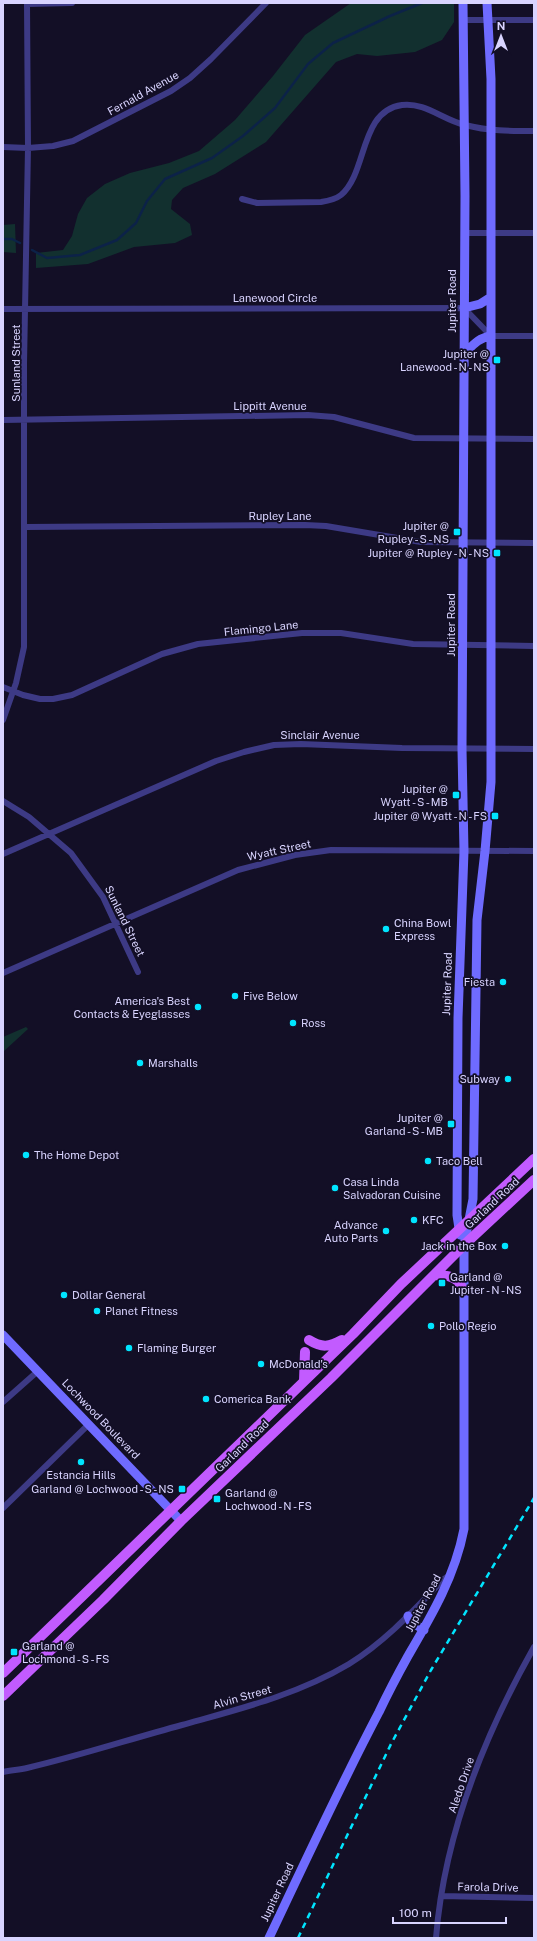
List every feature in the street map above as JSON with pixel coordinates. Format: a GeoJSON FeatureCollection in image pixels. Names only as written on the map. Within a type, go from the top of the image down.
{"type":"FeatureCollection","features":[{"type":"Feature","properties":{"kind":"main road","name":"Jupiter Road"},"geometry":{"type":"LineString","coordinates":[[463,3],[465,125],[462,749],[464,851],[460,954],[458,1230],[464,1245]]}},
{"type":"Feature","properties":{"kind":"main road"},"geometry":{"type":"LineString","coordinates":[[487,3],[489,20],[492,130],[491,439]]}},
{"type":"Feature","properties":{"kind":"main road"},"geometry":{"type":"LineString","coordinates":[[464,308],[480,304],[491,297]]}},
{"type":"Feature","properties":{"kind":"main road"},"geometry":{"type":"LineString","coordinates":[[464,354],[476,342],[491,336]]}},
{"type":"Feature","properties":{"kind":"main road","name":"Jupiter Road"},"geometry":{"type":"LineString","coordinates":[[269,1938],[343,1780],[425,1628],[452,1574],[459,1554],[464,1529],[464,1245],[473,1199],[476,950],[478,907],[485,851],[492,749],[491,439]]}},
{"type":"Feature","properties":{"kind":"main road"},"geometry":{"type":"LineString","coordinates":[[460,954],[476,950]]}},
{"type":"Feature","properties":{"kind":"main road"},"geometry":{"type":"LineString","coordinates":[[458,1101],[474,1093]]}},
{"type":"Feature","properties":{"kind":"main road","name":"Garland Road"},"geometry":{"type":"LineString","coordinates":[[3,1674],[171,1509],[353,1334],[400,1284],[534,1159]]}},
{"type":"Feature","properties":{"kind":"main road","name":"Garland Road"},"geometry":{"type":"LineString","coordinates":[[3,1696],[181,1520],[331,1378],[464,1245],[534,1180]]}},
{"type":"Feature","properties":{"kind":"main road"},"geometry":{"type":"LineString","coordinates":[[434,1275],[446,1275],[455,1278],[461,1284],[463,1291]]}},
{"type":"Feature","properties":{"kind":"main road"},"geometry":{"type":"LineString","coordinates":[[309,1340],[319,1346],[325,1347],[333,1345],[353,1334]]}},
{"type":"Feature","properties":{"kind":"main road","name":"Lochwood Boulevard"},"geometry":{"type":"LineString","coordinates":[[3,1335],[181,1520]]}},
{"type":"Feature","properties":{"kind":"main road"},"geometry":{"type":"LineString","coordinates":[[304,1381],[305,1352]]}},
{"type":"Feature","properties":{"kind":"main road"},"geometry":{"type":"LineString","coordinates":[[408,1616],[413,1617],[425,1628]]}},
{"type":"Feature","properties":{"kind":"main road"},"geometry":{"type":"LineString","coordinates":[[58,1620],[70,1631]]}},
{"type":"Feature","properties":{"kind":"street"},"geometry":{"type":"LineString","coordinates":[[27,3],[72,3]]}},
{"type":"Feature","properties":{"kind":"street","name":"Sunland Street"},"geometry":{"type":"LineString","coordinates":[[3,720],[22,664],[24,647],[28,148],[27,3]]}},
{"type":"Feature","properties":{"kind":"street","name":"Fernald Avenue"},"geometry":{"type":"LineString","coordinates":[[3,147],[28,148],[53,146],[74,141],[171,90],[190,78],[211,59],[266,3]]}},
{"type":"Feature","properties":{"kind":"street"},"geometry":{"type":"LineString","coordinates":[[463,20],[534,20]]}},
{"type":"Feature","properties":{"kind":"street"},"geometry":{"type":"LineString","coordinates":[[242,199],[257,203],[321,202],[331,200],[341,195],[354,175],[375,123],[390,110],[401,105],[414,105],[426,108],[451,121],[465,125],[492,130],[534,131]]}},
{"type":"Feature","properties":{"kind":"street"},"geometry":{"type":"LineString","coordinates":[[464,233],[534,233]]}},
{"type":"Feature","properties":{"kind":"street"},"geometry":{"type":"LineString","coordinates":[[464,308],[491,336],[534,336]]}},
{"type":"Feature","properties":{"kind":"street","name":"Lanewood Circle"},"geometry":{"type":"LineString","coordinates":[[3,309],[464,308]]}},
{"type":"Feature","properties":{"kind":"street","name":"Lippitt Avenue"},"geometry":{"type":"LineString","coordinates":[[3,420],[308,415],[334,417],[414,438],[534,439]]}},
{"type":"Feature","properties":{"kind":"street","name":"Rupley Lane"},"geometry":{"type":"LineString","coordinates":[[25,527],[305,525],[346,529],[402,540],[463,543],[534,543]]}},
{"type":"Feature","properties":{"kind":"street","name":"Flamingo Lane"},"geometry":{"type":"LineString","coordinates":[[3,687],[40,699],[53,699],[72,695],[162,654],[198,644],[302,633],[341,634],[401,643],[463,646],[534,646]]}},
{"type":"Feature","properties":{"kind":"street","name":"Sinclair Avenue"},"geometry":{"type":"LineString","coordinates":[[3,854],[216,761],[244,752],[274,745],[331,744],[462,749],[534,749]]}},
{"type":"Feature","properties":{"kind":"street","name":"Sunland Street"},"geometry":{"type":"LineString","coordinates":[[3,801],[29,817],[51,834],[71,853],[91,878],[103,896],[138,972]]}},
{"type":"Feature","properties":{"kind":"street","name":"Wyatt Street"},"geometry":{"type":"LineString","coordinates":[[3,973],[238,870],[262,862],[295,855],[331,850],[534,851]]}},
{"type":"Feature","properties":{"kind":"street"},"geometry":{"type":"LineString","coordinates":[[3,1402],[38,1371]]}},
{"type":"Feature","properties":{"kind":"street"},"geometry":{"type":"LineString","coordinates":[[3,1508],[89,1424]]}},
{"type":"Feature","properties":{"kind":"street","name":"Alvin Street"},"geometry":{"type":"LineString","coordinates":[[3,1772],[56,1760],[262,1703],[296,1691],[349,1663],[386,1637],[444,1579],[452,1574]]}},
{"type":"Feature","properties":{"kind":"street","name":"Aledo Drive"},"geometry":{"type":"LineString","coordinates":[[436,1938],[442,1896],[452,1850],[476,1771],[504,1704],[534,1647]]}},
{"type":"Feature","properties":{"kind":"street","name":"Farola Drive"},"geometry":{"type":"LineString","coordinates":[[442,1896],[534,1898]]}},
{"type":"Feature","properties":{"kind":"green space"},"geometry":{"type":"Polygon","coordinates":[[[351,3],[454,3],[454,22],[442,40],[415,52],[377,56],[357,54],[336,62],[266,142],[215,174],[183,188],[172,200],[171,209],[190,224],[192,235],[175,243],[134,247],[88,264],[36,268],[36,253],[63,250],[72,236],[78,214],[87,198],[105,184],[130,173],[169,163],[199,151],[235,120],[273,76],[305,35],[351,3]]]}},
{"type":"Feature","properties":{"kind":"green space"},"geometry":{"type":"Polygon","coordinates":[[[15,224],[16,253],[3,252],[3,225],[15,224]]]}},
{"type":"Feature","properties":{"kind":"green space"},"geometry":{"type":"Polygon","coordinates":[[[26,1027],[28,1029],[3,1052],[3,1037],[26,1027]]]}},
{"type":"Feature","properties":{"kind":"waterway"},"geometry":{"type":"LineString","coordinates":[[32,250],[47,258],[80,255],[117,240],[136,223],[147,201],[165,179],[212,158],[243,136],[275,108],[308,64],[333,43],[390,16],[422,3]]}},
{"type":"Feature","properties":{"kind":"waterway"},"geometry":{"type":"LineString","coordinates":[[3,239],[12,239],[20,243]]}},
{"type":"Feature","properties":{"kind":"railway"},"geometry":{"type":"LineString","coordinates":[[298,1938],[391,1744],[431,1670],[534,1498]]}},
{"type":"Feature","properties":{"kind":"place","name":"Jupiter @ Lanewood - N - NS"},"geometry":{"type":"Point","coordinates":[497,360]}},
{"type":"Feature","properties":{"kind":"place","name":"Jupiter @ Rupley - S - NS"},"geometry":{"type":"Point","coordinates":[457,532]}},
{"type":"Feature","properties":{"kind":"place","name":"Jupiter @ Rupley - N - NS"},"geometry":{"type":"Point","coordinates":[497,553]}},
{"type":"Feature","properties":{"kind":"place","name":"Jupiter @ Wyatt - S - MB"},"geometry":{"type":"Point","coordinates":[456,795]}},
{"type":"Feature","properties":{"kind":"place","name":"Jupiter @ Wyatt - N - FS"},"geometry":{"type":"Point","coordinates":[495,816]}},
{"type":"Feature","properties":{"kind":"place","name":"China Bowl Express"},"geometry":{"type":"Point","coordinates":[386,929]}},
{"type":"Feature","properties":{"kind":"place","name":"Fiesta"},"geometry":{"type":"Point","coordinates":[503,982]}},
{"type":"Feature","properties":{"kind":"place","name":"Five Below"},"geometry":{"type":"Point","coordinates":[235,996]}},
{"type":"Feature","properties":{"kind":"place","name":"America's Best Contacts & Eyeglasses"},"geometry":{"type":"Point","coordinates":[198,1007]}},
{"type":"Feature","properties":{"kind":"place","name":"Ross"},"geometry":{"type":"Point","coordinates":[293,1023]}},
{"type":"Feature","properties":{"kind":"place","name":"Marshalls"},"geometry":{"type":"Point","coordinates":[140,1063]}},
{"type":"Feature","properties":{"kind":"place","name":"Subway"},"geometry":{"type":"Point","coordinates":[508,1079]}},
{"type":"Feature","properties":{"kind":"place","name":"Jupiter @ Garland - S - MB"},"geometry":{"type":"Point","coordinates":[451,1124]}},
{"type":"Feature","properties":{"kind":"place","name":"The Home Depot"},"geometry":{"type":"Point","coordinates":[26,1155]}},
{"type":"Feature","properties":{"kind":"place","name":"Taco Bell"},"geometry":{"type":"Point","coordinates":[428,1161]}},
{"type":"Feature","properties":{"kind":"place","name":"Casa Linda Salvadoran Cuisine"},"geometry":{"type":"Point","coordinates":[335,1188]}},
{"type":"Feature","properties":{"kind":"place","name":"KFC"},"geometry":{"type":"Point","coordinates":[414,1220]}},
{"type":"Feature","properties":{"kind":"place","name":"Advance Auto Parts"},"geometry":{"type":"Point","coordinates":[386,1231]}},
{"type":"Feature","properties":{"kind":"place","name":"Jack in the Box"},"geometry":{"type":"Point","coordinates":[505,1246]}},
{"type":"Feature","properties":{"kind":"place","name":"Garland @ Jupiter - N - NS"},"geometry":{"type":"Point","coordinates":[442,1283]}},
{"type":"Feature","properties":{"kind":"place","name":"Dollar General"},"geometry":{"type":"Point","coordinates":[64,1295]}},
{"type":"Feature","properties":{"kind":"place","name":"Planet Fitness"},"geometry":{"type":"Point","coordinates":[97,1311]}},
{"type":"Feature","properties":{"kind":"place","name":"Pollo Regio"},"geometry":{"type":"Point","coordinates":[431,1326]}},
{"type":"Feature","properties":{"kind":"place","name":"Flaming Burger"},"geometry":{"type":"Point","coordinates":[129,1348]}},
{"type":"Feature","properties":{"kind":"place","name":"McDonald's"},"geometry":{"type":"Point","coordinates":[261,1364]}},
{"type":"Feature","properties":{"kind":"place","name":"Comerica Bank"},"geometry":{"type":"Point","coordinates":[206,1399]}},
{"type":"Feature","properties":{"kind":"place","name":"Estancia Hills"},"geometry":{"type":"Point","coordinates":[81,1462]}},
{"type":"Feature","properties":{"kind":"place","name":"Garland @ Lochwood - S - NS"},"geometry":{"type":"Point","coordinates":[182,1489]}},
{"type":"Feature","properties":{"kind":"place","name":"Garland @ Lochwood - N - FS"},"geometry":{"type":"Point","coordinates":[217,1499]}},
{"type":"Feature","properties":{"kind":"place","name":"Garland @ Lochmond - S - FS"},"geometry":{"type":"Point","coordinates":[14,1652]}}]}
